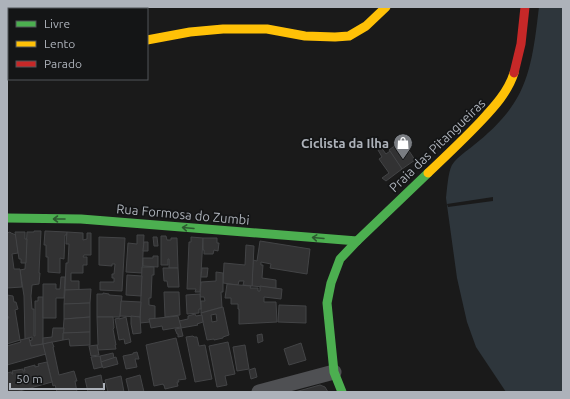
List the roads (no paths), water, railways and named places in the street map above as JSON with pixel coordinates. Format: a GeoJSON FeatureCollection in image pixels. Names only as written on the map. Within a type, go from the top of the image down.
{"type":"FeatureCollection","features":[{"type":"Feature","properties":{"kind":"street"},"geometry":{"type":"LineString","coordinates":[[148,40],[190,32],[223,29],[266,29],[305,36],[349,36],[366,26],[386,7]]}},
{"type":"Feature","properties":{"kind":"street","name":"Praia das Pitangueiras"},"geometry":{"type":"LineString","coordinates":[[342,392],[334,372],[327,303],[331,282],[340,259],[496,105],[511,82],[517,62],[521,44],[525,7]]}},
{"type":"Feature","properties":{"kind":"street","name":"Rua Formosa do Zumbi"},"geometry":{"type":"LineString","coordinates":[[7,218],[81,219],[357,241]]}},
{"type":"Feature","properties":{"kind":"street"},"geometry":{"type":"LineString","coordinates":[[259,392],[334,372]]}},
{"type":"Feature","properties":{"kind":"place","name":"Ciclista da Ilha"},"geometry":{"type":"Point","coordinates":[403,160]}}]}
